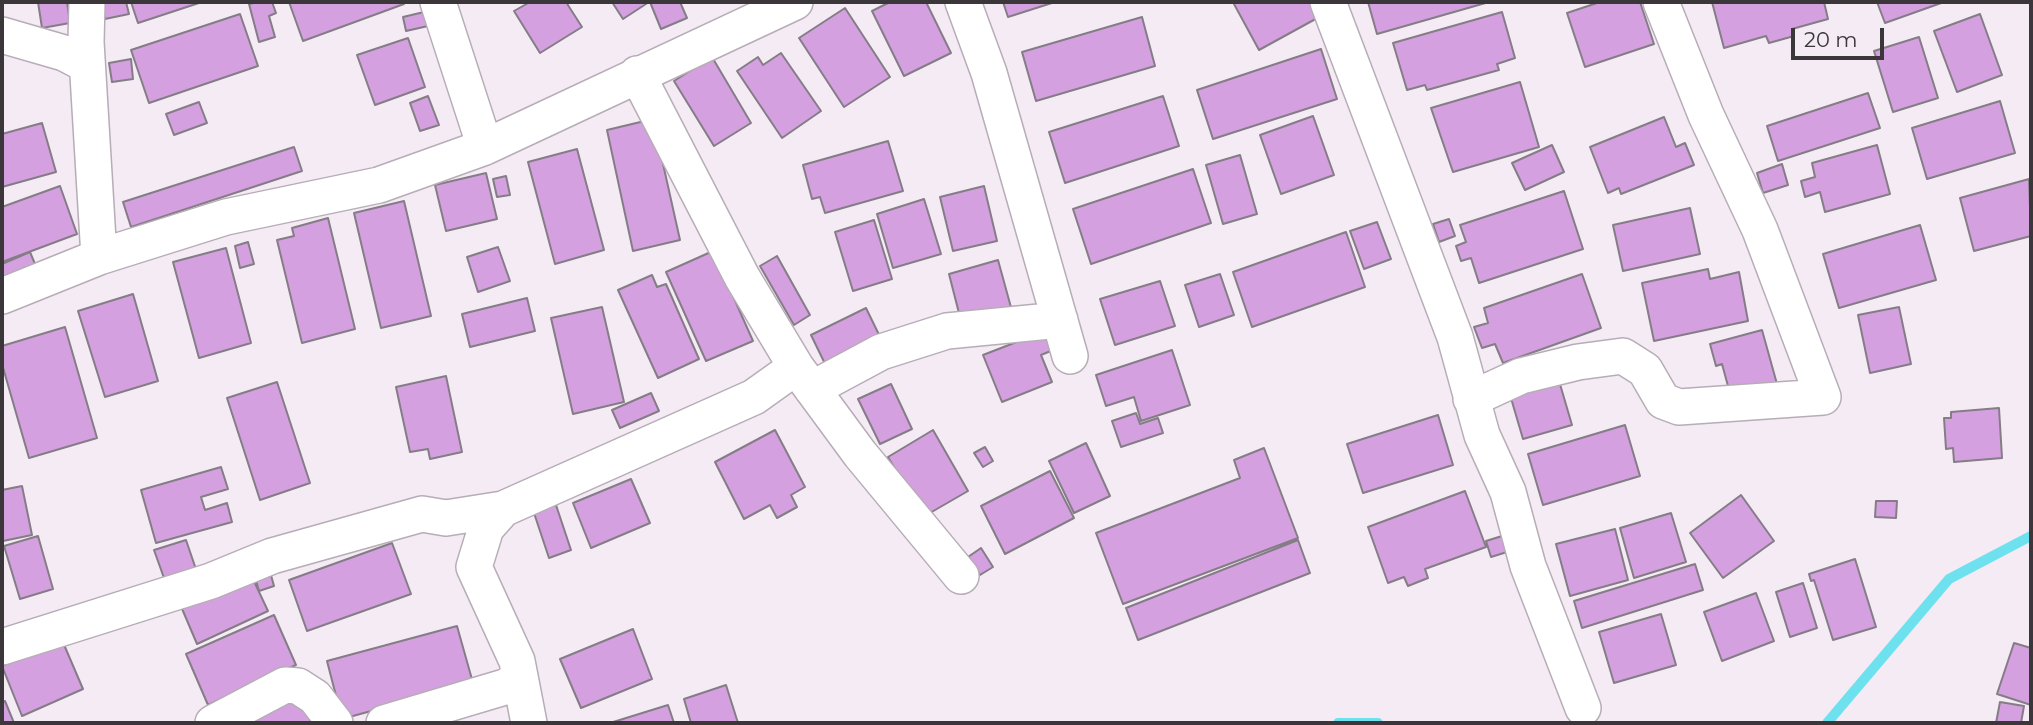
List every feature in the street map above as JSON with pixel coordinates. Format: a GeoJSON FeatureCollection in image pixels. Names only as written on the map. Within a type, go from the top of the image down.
{"type":"FeatureCollection","features":[{"type":"Feature","properties":{"kind":"street"},"geometry":{"type":"LineString","coordinates":[[87,2],[99,257]]}},
{"type":"Feature","properties":{"kind":"street"},"geometry":{"type":"LineString","coordinates":[[438,2],[485,147]]}},
{"type":"Feature","properties":{"kind":"street"},"geometry":{"type":"LineString","coordinates":[[2,296],[99,257],[226,217],[379,186],[485,147],[795,2]]}},
{"type":"Feature","properties":{"kind":"street"},"geometry":{"type":"LineString","coordinates":[[964,2],[989,73],[1070,356]]}},
{"type":"Feature","properties":{"kind":"street"},"geometry":{"type":"LineString","coordinates":[[1328,2],[1455,337],[1482,435],[1508,492],[1528,566],[1583,708]]}},
{"type":"Feature","properties":{"kind":"street"},"geometry":{"type":"LineString","coordinates":[[1471,399],[1521,376],[1578,362],[1623,356],[1645,370],[1663,401],[1679,407],[1823,397],[1760,230],[1706,115],[1661,2]]}},
{"type":"Feature","properties":{"kind":"street"},"geometry":{"type":"LineString","coordinates":[[2,35],[64,53],[88,65]]}},
{"type":"Feature","properties":{"kind":"street"},"geometry":{"type":"LineString","coordinates":[[637,74],[742,277],[804,378],[860,454],[961,576]]}},
{"type":"Feature","properties":{"kind":"street"},"geometry":{"type":"LineString","coordinates":[[2,647],[211,581],[272,556],[422,514],[446,518],[503,509],[754,397],[947,331],[1060,320]]}},
{"type":"Feature","properties":{"kind":"street"},"geometry":{"type":"LineString","coordinates":[[503,509],[486,528],[474,567],[517,661],[529,723]]}},
{"type":"Feature","properties":{"kind":"street"},"geometry":{"type":"LineString","coordinates":[[384,723],[508,686],[519,676]]}},
{"type":"Feature","properties":{"kind":"street"},"geometry":{"type":"LineString","coordinates":[[213,723],[285,685],[298,686],[315,697],[335,723]]}},
{"type":"Feature","properties":{"kind":"building"},"geometry":{"type":"Polygon","coordinates":[[[38,2],[67,2],[70,23],[42,28],[38,2]]]}},
{"type":"Feature","properties":{"kind":"building"},"geometry":{"type":"Polygon","coordinates":[[[101,2],[126,2],[129,14],[105,19],[101,2]]]}},
{"type":"Feature","properties":{"kind":"building"},"geometry":{"type":"Polygon","coordinates":[[[131,2],[202,2],[138,23],[131,2]]]}},
{"type":"Feature","properties":{"kind":"building"},"geometry":{"type":"Polygon","coordinates":[[[272,2],[276,13],[269,16],[275,37],[259,42],[249,4],[272,2]]]}},
{"type":"Feature","properties":{"kind":"building"},"geometry":{"type":"Polygon","coordinates":[[[289,2],[403,2],[404,4],[303,41],[289,2]]]}},
{"type":"Feature","properties":{"kind":"building"},"geometry":{"type":"Polygon","coordinates":[[[530,2],[566,2],[582,27],[540,53],[514,11],[530,2]]]}},
{"type":"Feature","properties":{"kind":"building"},"geometry":{"type":"Polygon","coordinates":[[[612,2],[649,2],[623,19],[612,2]]]}},
{"type":"Feature","properties":{"kind":"building"},"geometry":{"type":"Polygon","coordinates":[[[650,2],[680,2],[687,18],[661,29],[650,2]]]}},
{"type":"Feature","properties":{"kind":"building"},"geometry":{"type":"Polygon","coordinates":[[[890,2],[926,2],[951,53],[904,76],[872,11],[890,2]]]}},
{"type":"Feature","properties":{"kind":"building"},"geometry":{"type":"Polygon","coordinates":[[[1003,2],[1055,2],[1008,17],[1003,2]]]}},
{"type":"Feature","properties":{"kind":"building"},"geometry":{"type":"Polygon","coordinates":[[[1313,2],[1321,16],[1259,50],[1234,4],[1313,2]]]}},
{"type":"Feature","properties":{"kind":"building"},"geometry":{"type":"Polygon","coordinates":[[[1368,2],[1489,2],[1377,34],[1368,2]]]}},
{"type":"Feature","properties":{"kind":"building"},"geometry":{"type":"Polygon","coordinates":[[[1600,2],[1640,2],[1654,44],[1585,67],[1567,13],[1600,2]]]}},
{"type":"Feature","properties":{"kind":"building"},"geometry":{"type":"Polygon","coordinates":[[[1712,2],[1824,2],[1828,19],[1792,29],[1794,36],[1769,43],[1766,36],[1724,48],[1712,2]]]}},
{"type":"Feature","properties":{"kind":"building"},"geometry":{"type":"Polygon","coordinates":[[[1877,2],[1944,2],[1885,23],[1877,2]]]}},
{"type":"Feature","properties":{"kind":"building"},"geometry":{"type":"Polygon","coordinates":[[[845,8],[890,77],[844,107],[799,38],[845,8]]]}},
{"type":"Feature","properties":{"kind":"building"},"geometry":{"type":"Polygon","coordinates":[[[424,12],[428,26],[406,31],[403,17],[424,12]]]}},
{"type":"Feature","properties":{"kind":"building"},"geometry":{"type":"Polygon","coordinates":[[[1502,12],[1515,58],[1497,64],[1499,70],[1427,90],[1425,85],[1407,90],[1393,43],[1502,12]]]}},
{"type":"Feature","properties":{"kind":"building"},"geometry":{"type":"Polygon","coordinates":[[[240,14],[258,66],[149,103],[131,50],[240,14]]]}},
{"type":"Feature","properties":{"kind":"building"},"geometry":{"type":"Polygon","coordinates":[[[1980,14],[2002,75],[1957,92],[1934,31],[1980,14]]]}},
{"type":"Feature","properties":{"kind":"building"},"geometry":{"type":"Polygon","coordinates":[[[1142,17],[1155,66],[1036,101],[1022,52],[1142,17]]]}},
{"type":"Feature","properties":{"kind":"building"},"geometry":{"type":"Polygon","coordinates":[[[1919,37],[1938,98],[1893,112],[1874,51],[1919,37]]]}},
{"type":"Feature","properties":{"kind":"building"},"geometry":{"type":"Polygon","coordinates":[[[408,38],[425,87],[375,105],[357,55],[408,38]]]}},
{"type":"Feature","properties":{"kind":"building"},"geometry":{"type":"Polygon","coordinates":[[[1321,49],[1337,99],[1213,139],[1197,90],[1321,49]]]}},
{"type":"Feature","properties":{"kind":"building"},"geometry":{"type":"Polygon","coordinates":[[[781,53],[821,111],[782,138],[737,71],[758,57],[763,65],[781,53]]]}},
{"type":"Feature","properties":{"kind":"building"},"geometry":{"type":"Polygon","coordinates":[[[712,57],[751,123],[714,146],[674,81],[712,57]]]}},
{"type":"Feature","properties":{"kind":"building"},"geometry":{"type":"Polygon","coordinates":[[[131,59],[133,79],[112,82],[109,63],[131,59]]]}},
{"type":"Feature","properties":{"kind":"building"},"geometry":{"type":"Polygon","coordinates":[[[1520,82],[1539,147],[1453,172],[1431,108],[1520,82]]]}},
{"type":"Feature","properties":{"kind":"building"},"geometry":{"type":"Polygon","coordinates":[[[1868,93],[1880,128],[1778,161],[1767,126],[1868,93]]]}},
{"type":"Feature","properties":{"kind":"building"},"geometry":{"type":"Polygon","coordinates":[[[428,96],[439,125],[420,131],[410,103],[428,96]]]}},
{"type":"Feature","properties":{"kind":"building"},"geometry":{"type":"Polygon","coordinates":[[[1163,96],[1179,146],[1065,183],[1049,132],[1163,96]]]}},
{"type":"Feature","properties":{"kind":"building"},"geometry":{"type":"Polygon","coordinates":[[[2000,101],[2015,153],[1927,179],[1912,128],[2000,101]]]}},
{"type":"Feature","properties":{"kind":"building"},"geometry":{"type":"Polygon","coordinates":[[[199,102],[207,123],[174,135],[166,114],[199,102]]]}},
{"type":"Feature","properties":{"kind":"building"},"geometry":{"type":"Polygon","coordinates":[[[1313,116],[1334,175],[1281,194],[1260,135],[1313,116]]]}},
{"type":"Feature","properties":{"kind":"building"},"geometry":{"type":"Polygon","coordinates":[[[1664,117],[1676,147],[1685,143],[1694,165],[1621,194],[1619,188],[1608,193],[1590,147],[1664,117]]]}},
{"type":"Feature","properties":{"kind":"building"},"geometry":{"type":"Polygon","coordinates":[[[653,119],[680,240],[633,251],[607,130],[653,119]]]}},
{"type":"Feature","properties":{"kind":"building"},"geometry":{"type":"Polygon","coordinates":[[[42,123],[56,172],[2,187],[2,134],[42,123]]]}},
{"type":"Feature","properties":{"kind":"building"},"geometry":{"type":"Polygon","coordinates":[[[888,141],[903,191],[825,213],[820,197],[812,199],[803,165],[888,141]]]}},
{"type":"Feature","properties":{"kind":"building"},"geometry":{"type":"Polygon","coordinates":[[[1552,145],[1564,172],[1525,190],[1512,163],[1552,145]]]}},
{"type":"Feature","properties":{"kind":"building"},"geometry":{"type":"Polygon","coordinates":[[[1877,145],[1890,194],[1825,212],[1820,192],[1805,197],[1801,181],[1815,177],[1812,163],[1877,145]]]}},
{"type":"Feature","properties":{"kind":"building"},"geometry":{"type":"Polygon","coordinates":[[[294,147],[302,171],[131,227],[123,202],[294,147]]]}},
{"type":"Feature","properties":{"kind":"building"},"geometry":{"type":"Polygon","coordinates":[[[577,149],[604,250],[555,264],[528,162],[577,149]]]}},
{"type":"Feature","properties":{"kind":"building"},"geometry":{"type":"Polygon","coordinates":[[[1240,155],[1257,214],[1223,224],[1206,165],[1240,155]]]}},
{"type":"Feature","properties":{"kind":"building"},"geometry":{"type":"Polygon","coordinates":[[[1782,164],[1788,185],[1763,193],[1757,173],[1782,164]]]}},
{"type":"Feature","properties":{"kind":"building"},"geometry":{"type":"Polygon","coordinates":[[[1193,169],[1211,223],[1091,264],[1073,209],[1193,169]]]}},
{"type":"Feature","properties":{"kind":"building"},"geometry":{"type":"Polygon","coordinates":[[[486,173],[497,219],[446,231],[435,185],[486,173]]]}},
{"type":"Feature","properties":{"kind":"building"},"geometry":{"type":"Polygon","coordinates":[[[506,176],[510,195],[497,197],[493,179],[506,176]]]}},
{"type":"Feature","properties":{"kind":"building"},"geometry":{"type":"Polygon","coordinates":[[[2029,179],[2031,236],[1974,251],[1960,198],[2029,179]]]}},
{"type":"Feature","properties":{"kind":"building"},"geometry":{"type":"Polygon","coordinates":[[[60,186],[77,234],[2,262],[2,207],[60,186]]]}},
{"type":"Feature","properties":{"kind":"building"},"geometry":{"type":"Polygon","coordinates":[[[984,186],[997,241],[953,251],[940,197],[984,186]]]}},
{"type":"Feature","properties":{"kind":"building"},"geometry":{"type":"Polygon","coordinates":[[[1564,191],[1583,249],[1479,283],[1471,258],[1461,261],[1456,246],[1466,242],[1460,225],[1564,191]]]}},
{"type":"Feature","properties":{"kind":"building"},"geometry":{"type":"Polygon","coordinates":[[[924,199],[941,254],[893,268],[877,214],[924,199]]]}},
{"type":"Feature","properties":{"kind":"building"},"geometry":{"type":"Polygon","coordinates":[[[404,201],[431,316],[381,328],[354,213],[404,201]]]}},
{"type":"Feature","properties":{"kind":"building"},"geometry":{"type":"Polygon","coordinates":[[[1690,208],[1700,254],[1623,271],[1613,225],[1690,208]]]}},
{"type":"Feature","properties":{"kind":"building"},"geometry":{"type":"Polygon","coordinates":[[[328,218],[355,329],[302,343],[277,240],[294,236],[292,228],[328,218]]]}},
{"type":"Feature","properties":{"kind":"building"},"geometry":{"type":"Polygon","coordinates":[[[1449,219],[1455,236],[1439,242],[1433,224],[1449,219]]]}},
{"type":"Feature","properties":{"kind":"building"},"geometry":{"type":"Polygon","coordinates":[[[874,220],[892,279],[853,291],[835,232],[874,220]]]}},
{"type":"Feature","properties":{"kind":"building"},"geometry":{"type":"Polygon","coordinates":[[[1377,222],[1391,259],[1364,269],[1350,231],[1377,222]]]}},
{"type":"Feature","properties":{"kind":"building"},"geometry":{"type":"Polygon","coordinates":[[[1920,225],[1936,280],[1839,308],[1823,254],[1920,225]]]}},
{"type":"Feature","properties":{"kind":"building"},"geometry":{"type":"Polygon","coordinates":[[[1346,232],[1365,287],[1252,327],[1233,272],[1346,232]]]}},
{"type":"Feature","properties":{"kind":"building"},"geometry":{"type":"Polygon","coordinates":[[[248,242],[254,264],[240,268],[235,246],[248,242]]]}},
{"type":"Feature","properties":{"kind":"building"},"geometry":{"type":"Polygon","coordinates":[[[498,247],[510,281],[478,292],[467,257],[498,247]]]}},
{"type":"Feature","properties":{"kind":"building"},"geometry":{"type":"Polygon","coordinates":[[[226,248],[251,343],[199,358],[173,262],[226,248]]]}},
{"type":"Feature","properties":{"kind":"building"},"geometry":{"type":"Polygon","coordinates":[[[713,251],[753,341],[706,361],[666,272],[713,251]]]}},
{"type":"Feature","properties":{"kind":"building"},"geometry":{"type":"Polygon","coordinates":[[[30,252],[35,264],[2,278],[2,264],[30,252]]]}},
{"type":"Feature","properties":{"kind":"building"},"geometry":{"type":"Polygon","coordinates":[[[777,256],[810,315],[794,325],[760,266],[777,256]]]}},
{"type":"Feature","properties":{"kind":"building"},"geometry":{"type":"Polygon","coordinates":[[[998,260],[1012,311],[962,325],[949,274],[998,260]]]}},
{"type":"Feature","properties":{"kind":"building"},"geometry":{"type":"Polygon","coordinates":[[[1708,269],[1710,279],[1739,272],[1748,321],[1654,341],[1642,283],[1708,269]]]}},
{"type":"Feature","properties":{"kind":"building"},"geometry":{"type":"Polygon","coordinates":[[[1220,274],[1234,315],[1199,327],[1185,285],[1220,274]]]}},
{"type":"Feature","properties":{"kind":"building"},"geometry":{"type":"Polygon","coordinates":[[[1582,274],[1601,328],[1503,363],[1495,344],[1482,348],[1474,327],[1488,323],[1484,308],[1582,274]]]}},
{"type":"Feature","properties":{"kind":"building"},"geometry":{"type":"Polygon","coordinates":[[[652,275],[657,287],[666,284],[699,359],[658,378],[618,290],[652,275]]]}},
{"type":"Feature","properties":{"kind":"building"},"geometry":{"type":"Polygon","coordinates":[[[1160,281],[1175,326],[1115,345],[1100,299],[1160,281]]]}},
{"type":"Feature","properties":{"kind":"building"},"geometry":{"type":"Polygon","coordinates":[[[133,294],[158,381],[105,397],[78,311],[133,294]]]}},
{"type":"Feature","properties":{"kind":"building"},"geometry":{"type":"Polygon","coordinates":[[[527,298],[535,331],[470,347],[462,314],[527,298]]]}},
{"type":"Feature","properties":{"kind":"building"},"geometry":{"type":"Polygon","coordinates":[[[602,307],[624,402],[573,414],[551,318],[602,307]]]}},
{"type":"Feature","properties":{"kind":"building"},"geometry":{"type":"Polygon","coordinates":[[[1899,307],[1911,364],[1870,373],[1858,315],[1899,307]]]}},
{"type":"Feature","properties":{"kind":"building"},"geometry":{"type":"Polygon","coordinates":[[[866,308],[884,345],[829,372],[811,335],[866,308]]]}},
{"type":"Feature","properties":{"kind":"building"},"geometry":{"type":"Polygon","coordinates":[[[65,327],[97,438],[29,458],[2,364],[2,346],[65,327]]]}},
{"type":"Feature","properties":{"kind":"building"},"geometry":{"type":"Polygon","coordinates":[[[1050,329],[1058,348],[1041,355],[1052,382],[1002,402],[983,355],[1050,329]]]}},
{"type":"Feature","properties":{"kind":"building"},"geometry":{"type":"Polygon","coordinates":[[[1762,330],[1777,384],[1731,397],[1722,364],[1716,366],[1710,344],[1762,330]]]}},
{"type":"Feature","properties":{"kind":"building"},"geometry":{"type":"Polygon","coordinates":[[[1172,350],[1190,405],[1141,421],[1134,397],[1106,406],[1096,375],[1172,350]]]}},
{"type":"Feature","properties":{"kind":"building"},"geometry":{"type":"Polygon","coordinates":[[[1557,374],[1572,425],[1523,439],[1508,388],[1557,374]]]}},
{"type":"Feature","properties":{"kind":"building"},"geometry":{"type":"Polygon","coordinates":[[[446,376],[462,452],[430,459],[428,449],[410,452],[396,387],[446,376]]]}},
{"type":"Feature","properties":{"kind":"building"},"geometry":{"type":"Polygon","coordinates":[[[277,382],[310,483],[260,500],[227,398],[277,382]]]}},
{"type":"Feature","properties":{"kind":"building"},"geometry":{"type":"Polygon","coordinates":[[[891,384],[912,429],[880,444],[858,399],[891,384]]]}},
{"type":"Feature","properties":{"kind":"building"},"geometry":{"type":"Polygon","coordinates":[[[651,393],[659,411],[620,428],[612,410],[651,393]]]}},
{"type":"Feature","properties":{"kind":"building"},"geometry":{"type":"Polygon","coordinates":[[[1999,408],[2002,458],[1954,462],[1953,448],[1946,449],[1944,418],[1951,418],[1951,412],[1999,408]]]}},
{"type":"Feature","properties":{"kind":"building"},"geometry":{"type":"Polygon","coordinates":[[[1136,413],[1140,424],[1158,418],[1163,433],[1121,447],[1112,421],[1136,413]]]}},
{"type":"Feature","properties":{"kind":"building"},"geometry":{"type":"Polygon","coordinates":[[[1438,415],[1453,465],[1363,493],[1347,444],[1438,415]]]}},
{"type":"Feature","properties":{"kind":"building"},"geometry":{"type":"Polygon","coordinates":[[[1625,425],[1640,476],[1543,505],[1528,454],[1625,425]]]}},
{"type":"Feature","properties":{"kind":"building"},"geometry":{"type":"Polygon","coordinates":[[[775,430],[805,487],[791,495],[797,507],[777,518],[770,505],[744,519],[715,462],[775,430]]]}},
{"type":"Feature","properties":{"kind":"building"},"geometry":{"type":"Polygon","coordinates":[[[933,430],[968,491],[923,517],[888,457],[933,430]]]}},
{"type":"Feature","properties":{"kind":"building"},"geometry":{"type":"Polygon","coordinates":[[[1086,443],[1110,496],[1074,513],[1049,461],[1086,443]]]}},
{"type":"Feature","properties":{"kind":"building"},"geometry":{"type":"Polygon","coordinates":[[[985,447],[993,461],[983,467],[974,453],[985,447]]]}},
{"type":"Feature","properties":{"kind":"building"},"geometry":{"type":"Polygon","coordinates":[[[1264,448],[1298,538],[1123,604],[1096,533],[1240,478],[1234,460],[1264,448]]]}},
{"type":"Feature","properties":{"kind":"building"},"geometry":{"type":"Polygon","coordinates":[[[221,467],[228,489],[201,497],[205,510],[227,503],[232,522],[156,543],[141,490],[221,467]]]}},
{"type":"Feature","properties":{"kind":"building"},"geometry":{"type":"Polygon","coordinates":[[[1050,471],[1074,518],[1005,554],[981,506],[1050,471]]]}},
{"type":"Feature","properties":{"kind":"building"},"geometry":{"type":"Polygon","coordinates":[[[631,479],[650,523],[591,548],[573,503],[631,479]]]}},
{"type":"Feature","properties":{"kind":"building"},"geometry":{"type":"Polygon","coordinates":[[[22,486],[32,535],[3,541],[2,490],[22,486]]]}},
{"type":"Feature","properties":{"kind":"building"},"geometry":{"type":"Polygon","coordinates":[[[1465,491],[1486,547],[1425,569],[1428,578],[1408,586],[1404,577],[1388,583],[1368,527],[1465,491]]]}},
{"type":"Feature","properties":{"kind":"building"},"geometry":{"type":"Polygon","coordinates":[[[1741,495],[1774,541],[1723,578],[1690,533],[1741,495]]]}},
{"type":"Feature","properties":{"kind":"building"},"geometry":{"type":"Polygon","coordinates":[[[1876,501],[1897,501],[1896,518],[1875,517],[1876,501]]]}},
{"type":"Feature","properties":{"kind":"building"},"geometry":{"type":"Polygon","coordinates":[[[555,502],[571,550],[549,558],[533,510],[555,502]]]}},
{"type":"Feature","properties":{"kind":"building"},"geometry":{"type":"Polygon","coordinates":[[[1671,513],[1686,562],[1634,578],[1620,528],[1671,513]]]}},
{"type":"Feature","properties":{"kind":"building"},"geometry":{"type":"Polygon","coordinates":[[[1615,529],[1628,580],[1570,596],[1556,544],[1615,529]]]}},
{"type":"Feature","properties":{"kind":"building"},"geometry":{"type":"Polygon","coordinates":[[[38,536],[53,589],[20,599],[4,546],[38,536]]]}},
{"type":"Feature","properties":{"kind":"building"},"geometry":{"type":"Polygon","coordinates":[[[1502,536],[1507,552],[1491,557],[1486,541],[1502,536]]]}},
{"type":"Feature","properties":{"kind":"building"},"geometry":{"type":"Polygon","coordinates":[[[186,540],[200,581],[169,592],[154,550],[186,540]]]}},
{"type":"Feature","properties":{"kind":"building"},"geometry":{"type":"Polygon","coordinates":[[[1298,540],[1310,573],[1138,640],[1126,608],[1298,540]]]}},
{"type":"Feature","properties":{"kind":"building"},"geometry":{"type":"Polygon","coordinates":[[[392,543],[411,594],[307,631],[289,580],[392,543]]]}},
{"type":"Feature","properties":{"kind":"building"},"geometry":{"type":"Polygon","coordinates":[[[981,548],[993,567],[980,575],[968,557],[981,548]]]}},
{"type":"Feature","properties":{"kind":"building"},"geometry":{"type":"Polygon","coordinates":[[[1855,559],[1876,627],[1833,640],[1814,580],[1811,581],[1809,574],[1855,559]]]}},
{"type":"Feature","properties":{"kind":"building"},"geometry":{"type":"Polygon","coordinates":[[[1695,564],[1703,590],[1582,628],[1574,601],[1695,564]]]}},
{"type":"Feature","properties":{"kind":"building"},"geometry":{"type":"Polygon","coordinates":[[[269,568],[274,586],[259,591],[254,573],[269,568]]]}},
{"type":"Feature","properties":{"kind":"building"},"geometry":{"type":"Polygon","coordinates":[[[252,577],[268,611],[197,644],[180,604],[252,577]]]}},
{"type":"Feature","properties":{"kind":"building"},"geometry":{"type":"Polygon","coordinates":[[[1803,583],[1817,628],[1790,637],[1776,592],[1803,583]]]}},
{"type":"Feature","properties":{"kind":"building"},"geometry":{"type":"Polygon","coordinates":[[[1756,593],[1774,641],[1722,661],[1704,612],[1756,593]]]}},
{"type":"Feature","properties":{"kind":"building"},"geometry":{"type":"Polygon","coordinates":[[[1661,614],[1676,665],[1614,683],[1599,632],[1661,614]]]}},
{"type":"Feature","properties":{"kind":"building"},"geometry":{"type":"Polygon","coordinates":[[[274,615],[296,665],[208,705],[186,654],[274,615]]]}},
{"type":"Feature","properties":{"kind":"building"},"geometry":{"type":"Polygon","coordinates":[[[457,626],[473,683],[342,719],[327,661],[457,626]]]}},
{"type":"Feature","properties":{"kind":"building"},"geometry":{"type":"Polygon","coordinates":[[[633,629],[652,679],[581,708],[560,659],[633,629]]]}},
{"type":"Feature","properties":{"kind":"building"},"geometry":{"type":"Polygon","coordinates":[[[62,640],[83,689],[22,716],[2,666],[62,640]]]}},
{"type":"Feature","properties":{"kind":"building"},"geometry":{"type":"Polygon","coordinates":[[[2014,643],[2031,648],[2031,705],[1997,694],[2014,643]]]}},
{"type":"Feature","properties":{"kind":"building"},"geometry":{"type":"Polygon","coordinates":[[[726,685],[738,723],[691,723],[684,699],[726,685]]]}},
{"type":"Feature","properties":{"kind":"building"},"geometry":{"type":"Polygon","coordinates":[[[298,697],[312,723],[254,723],[253,721],[298,697]]]}},
{"type":"Feature","properties":{"kind":"building"},"geometry":{"type":"Polygon","coordinates":[[[5,701],[14,723],[2,723],[2,702],[5,701]]]}},
{"type":"Feature","properties":{"kind":"building"},"geometry":{"type":"Polygon","coordinates":[[[2000,702],[2024,706],[2021,723],[1996,723],[2000,702]]]}},
{"type":"Feature","properties":{"kind":"building"},"geometry":{"type":"Polygon","coordinates":[[[668,705],[674,723],[610,723],[668,705]]]}},
{"type":"Feature","properties":{"kind":"waterway"},"geometry":{"type":"LineString","coordinates":[[1827,723],[1949,579],[2031,536]]}},
{"type":"Feature","properties":{"kind":"waterway"},"geometry":{"type":"LineString","coordinates":[[1338,723],[1378,723]]}}]}
